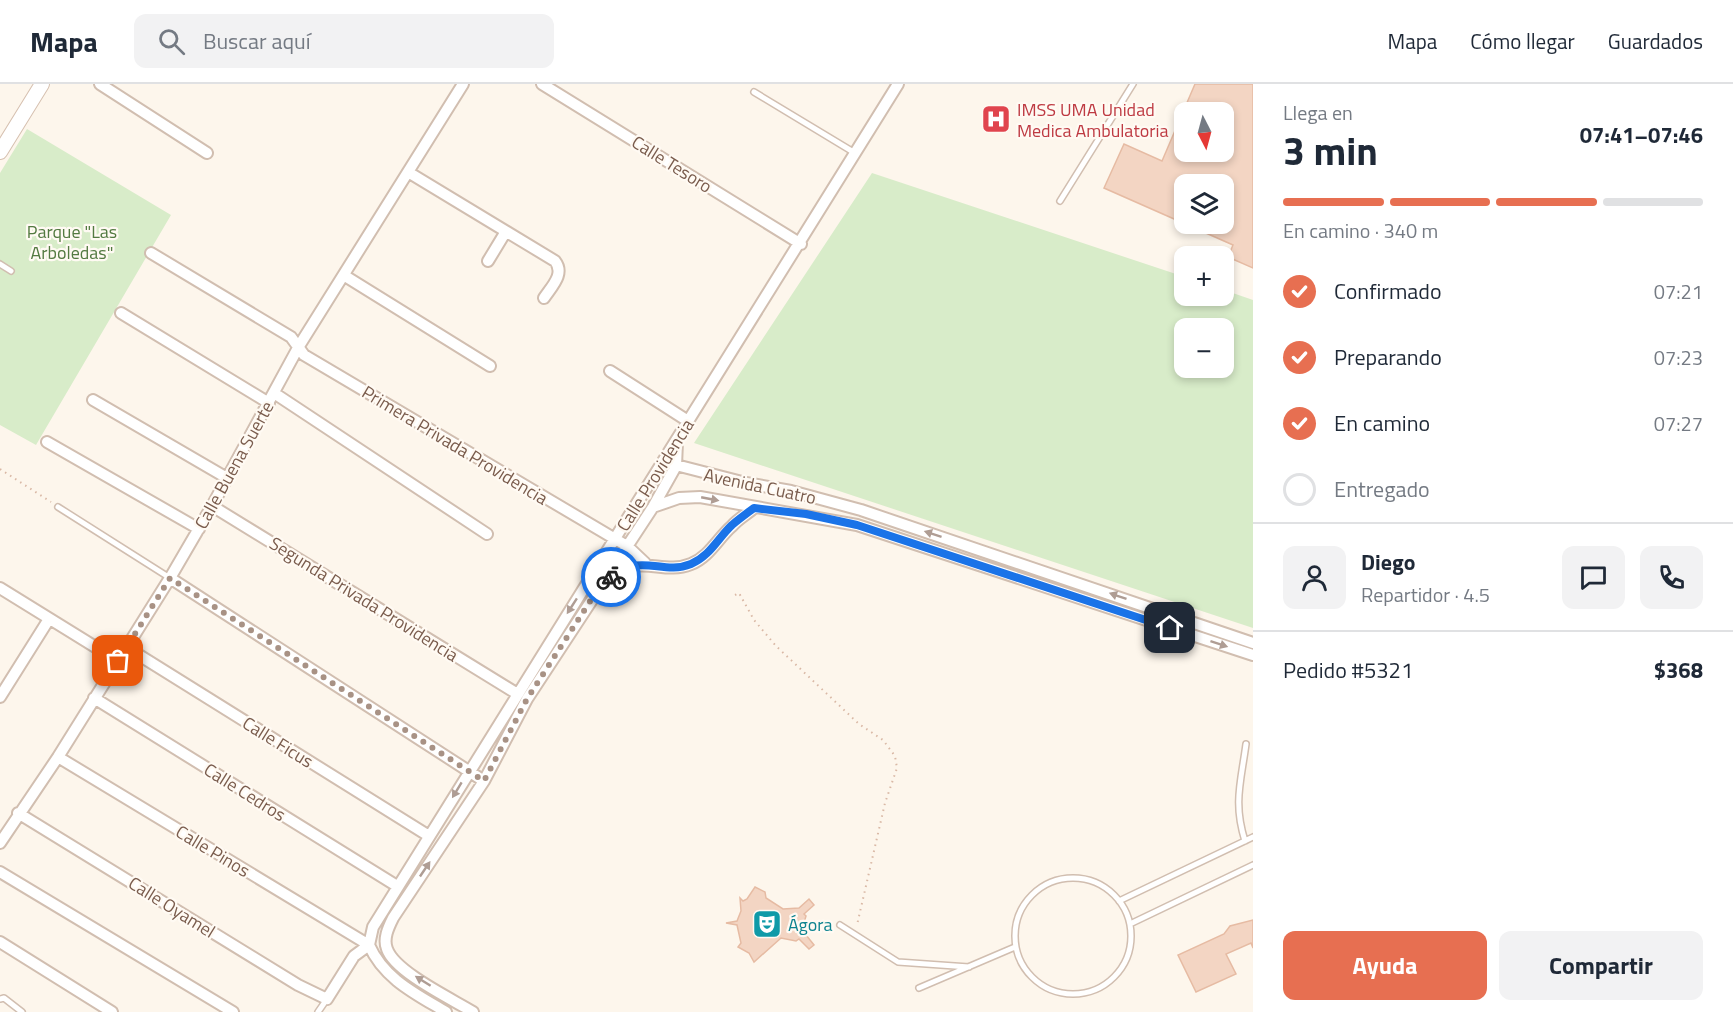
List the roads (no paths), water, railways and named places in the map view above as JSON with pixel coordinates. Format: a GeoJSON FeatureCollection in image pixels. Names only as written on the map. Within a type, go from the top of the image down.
{"type":"FeatureCollection","features":[{"type":"Feature","properties":{"kind":"street"},"geometry":{"type":"LineString","coordinates":[[0,152],[42,84]]}},
{"type":"Feature","properties":{"kind":"street"},"geometry":{"type":"LineString","coordinates":[[100,84],[207,153]]}},
{"type":"Feature","properties":{"kind":"street","name":"Calle Buena Suerte"},"geometry":{"type":"LineString","coordinates":[[0,843],[18,813],[58,757],[170,578],[299,346],[345,276],[463,84]]}},
{"type":"Feature","properties":{"kind":"street","name":"Calle Tesoro"},"geometry":{"type":"LineString","coordinates":[[542,84],[801,244]]}},
{"type":"Feature","properties":{"kind":"street","name":"Calle Providencia"},"geometry":{"type":"LineString","coordinates":[[369,945],[373,927],[397,886],[516,693],[801,244],[898,84]]}},
{"type":"Feature","properties":{"kind":"street"},"geometry":{"type":"LineString","coordinates":[[408,172],[505,233],[555,261],[560,267],[560,274],[544,298]]}},
{"type":"Feature","properties":{"kind":"street"},"geometry":{"type":"LineString","coordinates":[[488,261],[505,233]]}},
{"type":"Feature","properties":{"kind":"street","name":"Primera Privada Providencia"},"geometry":{"type":"LineString","coordinates":[[151,253],[291,337],[304,355],[627,546],[645,563]]}},
{"type":"Feature","properties":{"kind":"street"},"geometry":{"type":"LineString","coordinates":[[345,276],[490,366]]}},
{"type":"Feature","properties":{"kind":"street"},"geometry":{"type":"LineString","coordinates":[[121,313],[272,398],[487,534]]}},
{"type":"Feature","properties":{"kind":"street"},"geometry":{"type":"LineString","coordinates":[[610,371],[688,421]]}},
{"type":"Feature","properties":{"kind":"street"},"geometry":{"type":"LineString","coordinates":[[93,400],[227,478]]}},
{"type":"Feature","properties":{"kind":"street"},"geometry":{"type":"LineString","coordinates":[[676,441],[676,466]]}},
{"type":"Feature","properties":{"kind":"street"},"geometry":{"type":"LineString","coordinates":[[47,442],[198,529]]}},
{"type":"Feature","properties":{"kind":"street","name":"Avenida Cuatro"},"geometry":{"type":"LineString","coordinates":[[664,460],[676,466],[746,483],[791,490],[861,510],[1253,643]]}},
{"type":"Feature","properties":{"kind":"street","name":"Calle Providencia"},"geometry":{"type":"LineString","coordinates":[[473,1012],[408,972],[391,958],[386,947],[387,932],[393,918],[484,781],[527,699],[653,507],[676,466]]}},
{"type":"Feature","properties":{"kind":"street","name":"Avenida Cuatro"},"geometry":{"type":"LineString","coordinates":[[653,507],[679,498],[700,497],[754,508],[806,514],[857,525],[1253,656]]}},
{"type":"Feature","properties":{"kind":"street","name":"Segunda Privada Providencia"},"geometry":{"type":"LineString","coordinates":[[212,506],[516,693]]}},
{"type":"Feature","properties":{"kind":"street","name":"Avenida Cuatro"},"geometry":{"type":"LineString","coordinates":[[600,586],[619,570],[645,563],[670,567],[691,564],[709,551],[730,527],[754,508]]}},
{"type":"Feature","properties":{"kind":"street"},"geometry":{"type":"LineString","coordinates":[[170,578],[484,781]]}},
{"type":"Feature","properties":{"kind":"street"},"geometry":{"type":"LineString","coordinates":[[1087,600],[1092,587]]}},
{"type":"Feature","properties":{"kind":"street"},"geometry":{"type":"LineString","coordinates":[[0,588],[118,661]]}},
{"type":"Feature","properties":{"kind":"street"},"geometry":{"type":"LineString","coordinates":[[0,697],[49,619]]}},
{"type":"Feature","properties":{"kind":"street","name":"Calle Ficus"},"geometry":{"type":"LineString","coordinates":[[126,647],[429,836]]}},
{"type":"Feature","properties":{"kind":"street","name":"Calle Cedros"},"geometry":{"type":"LineString","coordinates":[[94,698],[397,886]]}},
{"type":"Feature","properties":{"kind":"street","name":"Calle Pinos"},"geometry":{"type":"LineString","coordinates":[[58,757],[369,945]]}},
{"type":"Feature","properties":{"kind":"street","name":"Calle Oyamel"},"geometry":{"type":"LineString","coordinates":[[18,813],[298,985],[327,999]]}},
{"type":"Feature","properties":{"kind":"street"},"geometry":{"type":"LineString","coordinates":[[0,872],[233,1012]]}},
{"type":"Feature","properties":{"kind":"street"},"geometry":{"type":"LineString","coordinates":[[0,942],[112,1012]]}},
{"type":"Feature","properties":{"kind":"street"},"geometry":{"type":"LineString","coordinates":[[327,999],[354,956],[369,945],[379,964],[397,982],[446,1012]]}},
{"type":"Feature","properties":{"kind":"lane"},"geometry":{"type":"LineString","coordinates":[[1060,201],[1133,84]]}},
{"type":"Feature","properties":{"kind":"lane"},"geometry":{"type":"LineString","coordinates":[[754,92],[856,154]]}},
{"type":"Feature","properties":{"kind":"lane"},"geometry":{"type":"LineString","coordinates":[[0,264],[11,271]]}},
{"type":"Feature","properties":{"kind":"lane"},"geometry":{"type":"LineString","coordinates":[[58,507],[170,578]]}},
{"type":"Feature","properties":{"kind":"lane"},"geometry":{"type":"LineString","coordinates":[[1245,841],[1238,817],[1239,789],[1246,744]]}},
{"type":"Feature","properties":{"kind":"lane"},"geometry":{"type":"LineString","coordinates":[[1119,901],[1253,837]]}},
{"type":"Feature","properties":{"kind":"lane"},"geometry":{"type":"LineString","coordinates":[[1130,924],[1253,865]]}},
{"type":"Feature","properties":{"kind":"lane"},"geometry":{"type":"LineString","coordinates":[[1065,879],[1095,882],[1119,901],[1130,924],[1131,942],[1126,960],[1116,975],[1102,987],[1084,993],[1066,994],[1048,989],[1027,971],[1015,947],[1018,916],[1036,891],[1049,883],[1065,879]]}},
{"type":"Feature","properties":{"kind":"lane"},"geometry":{"type":"LineString","coordinates":[[840,925],[898,962],[969,967]]}},
{"type":"Feature","properties":{"kind":"lane"},"geometry":{"type":"LineString","coordinates":[[919,988],[1015,947]]}},
{"type":"Feature","properties":{"kind":"lane"},"geometry":{"type":"LineString","coordinates":[[0,999],[4,998],[22,1012]]}},
{"type":"Feature","properties":{"kind":"lane"},"geometry":{"type":"LineString","coordinates":[[318,1012],[327,999]]}},
{"type":"Feature","properties":{"kind":"place","name":"IMSS UMA Unidad Medica Ambulatoria"},"geometry":{"type":"Point","coordinates":[996,119]}},
{"type":"Feature","properties":{"kind":"place","name":"Ágora"},"geometry":{"type":"Point","coordinates":[767,924]}},
{"type":"Feature","properties":{"kind":"park label","name":"Parque \"Las Arboledas\""},"geometry":{"type":"Point","coordinates":[72,241]}}]}
